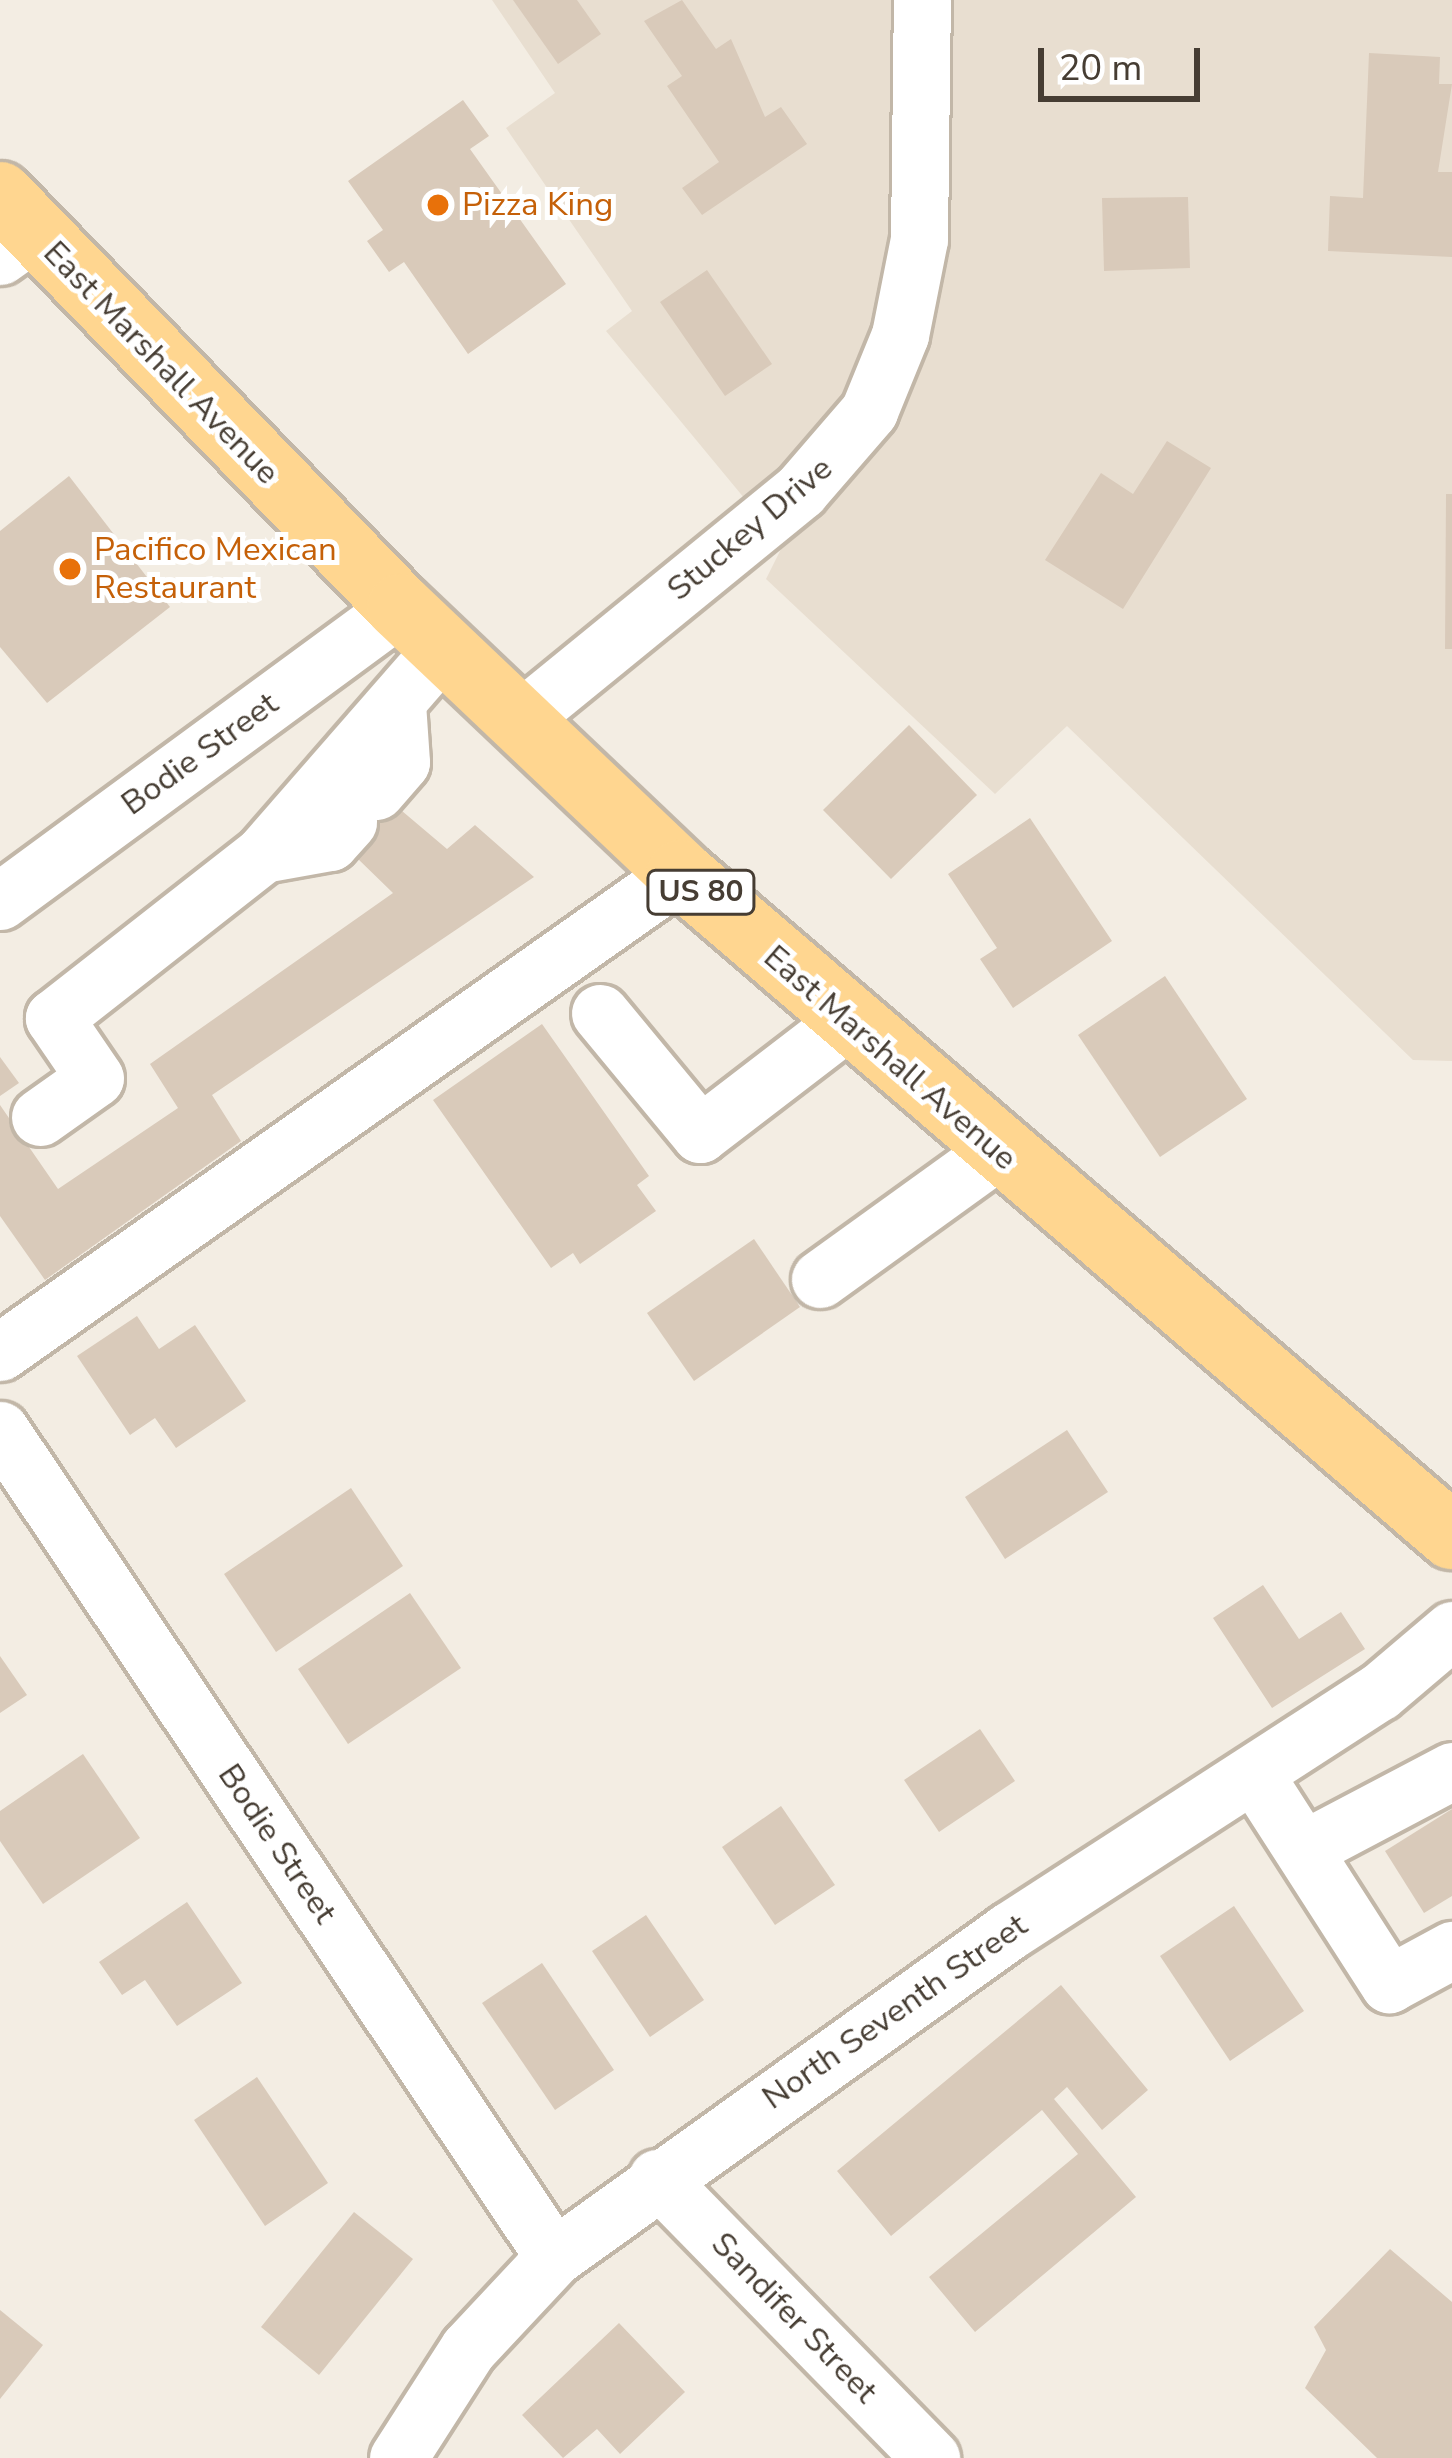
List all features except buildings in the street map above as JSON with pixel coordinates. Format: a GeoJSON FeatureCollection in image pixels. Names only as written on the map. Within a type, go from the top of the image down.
{"type":"FeatureCollection","features":[{"type":"Feature","properties":{"kind":"main road","name":"East Marshall Avenue"},"geometry":{"type":"LineString","coordinates":[[12,227],[680,873],[995,1152],[1452,1536]]}},
{"type":"Feature","properties":{"kind":"street","name":"Stuckey Drive"},"geometry":{"type":"LineString","coordinates":[[518,721],[800,491],[869,412],[900,335],[919,239],[922,0]]}},
{"type":"Feature","properties":{"kind":"street"},"geometry":{"type":"LineString","coordinates":[[263,854],[330,842],[401,761],[397,704],[421,627]]}},
{"type":"Feature","properties":{"kind":"street","name":"Bodie Street"},"geometry":{"type":"LineString","coordinates":[[0,901],[421,627]]}},
{"type":"Feature","properties":{"kind":"street"},"geometry":{"type":"LineString","coordinates":[[40,1118],[95,1078],[54,1018],[263,854],[397,704]]}},
{"type":"Feature","properties":{"kind":"street"},"geometry":{"type":"LineString","coordinates":[[0,1352],[680,873]]}},
{"type":"Feature","properties":{"kind":"street"},"geometry":{"type":"LineString","coordinates":[[600,1013],[700,1135],[847,1021]]}},
{"type":"Feature","properties":{"kind":"street"},"geometry":{"type":"LineString","coordinates":[[820,1279],[995,1152]]}},
{"type":"Feature","properties":{"kind":"street","name":"Bodie Street"},"geometry":{"type":"LineString","coordinates":[[0,1430],[554,2258]]}},
{"type":"Feature","properties":{"kind":"street","name":"North Seventh Street"},"geometry":{"type":"LineString","coordinates":[[398,2458],[468,2349],[554,2258],[657,2178],[1254,1774],[1452,1630]]}},
{"type":"Feature","properties":{"kind":"street"},"geometry":{"type":"LineString","coordinates":[[1304,1849],[1452,1771]]}},
{"type":"Feature","properties":{"kind":"street"},"geometry":{"type":"LineString","coordinates":[[1254,1774],[1389,1984],[1452,1949]]}},
{"type":"Feature","properties":{"kind":"street","name":"Sandifer Street"},"geometry":{"type":"LineString","coordinates":[[657,2178],[931,2458]]}},
{"type":"Feature","properties":{"kind":"shaded area"},"geometry":{"type":"Polygon","coordinates":[[[492,0],[1452,0],[1452,1061],[1413,1060],[1067,726],[995,794],[766,579],[783,545],[606,331],[632,311],[506,128],[555,93],[492,0]]]}},
{"type":"Feature","properties":{"kind":"place","name":"Pizza King"},"geometry":{"type":"Point","coordinates":[438,205]}},
{"type":"Feature","properties":{"kind":"place","name":"Pacifico Mexican Restaurant"},"geometry":{"type":"Point","coordinates":[70,569]}}]}
